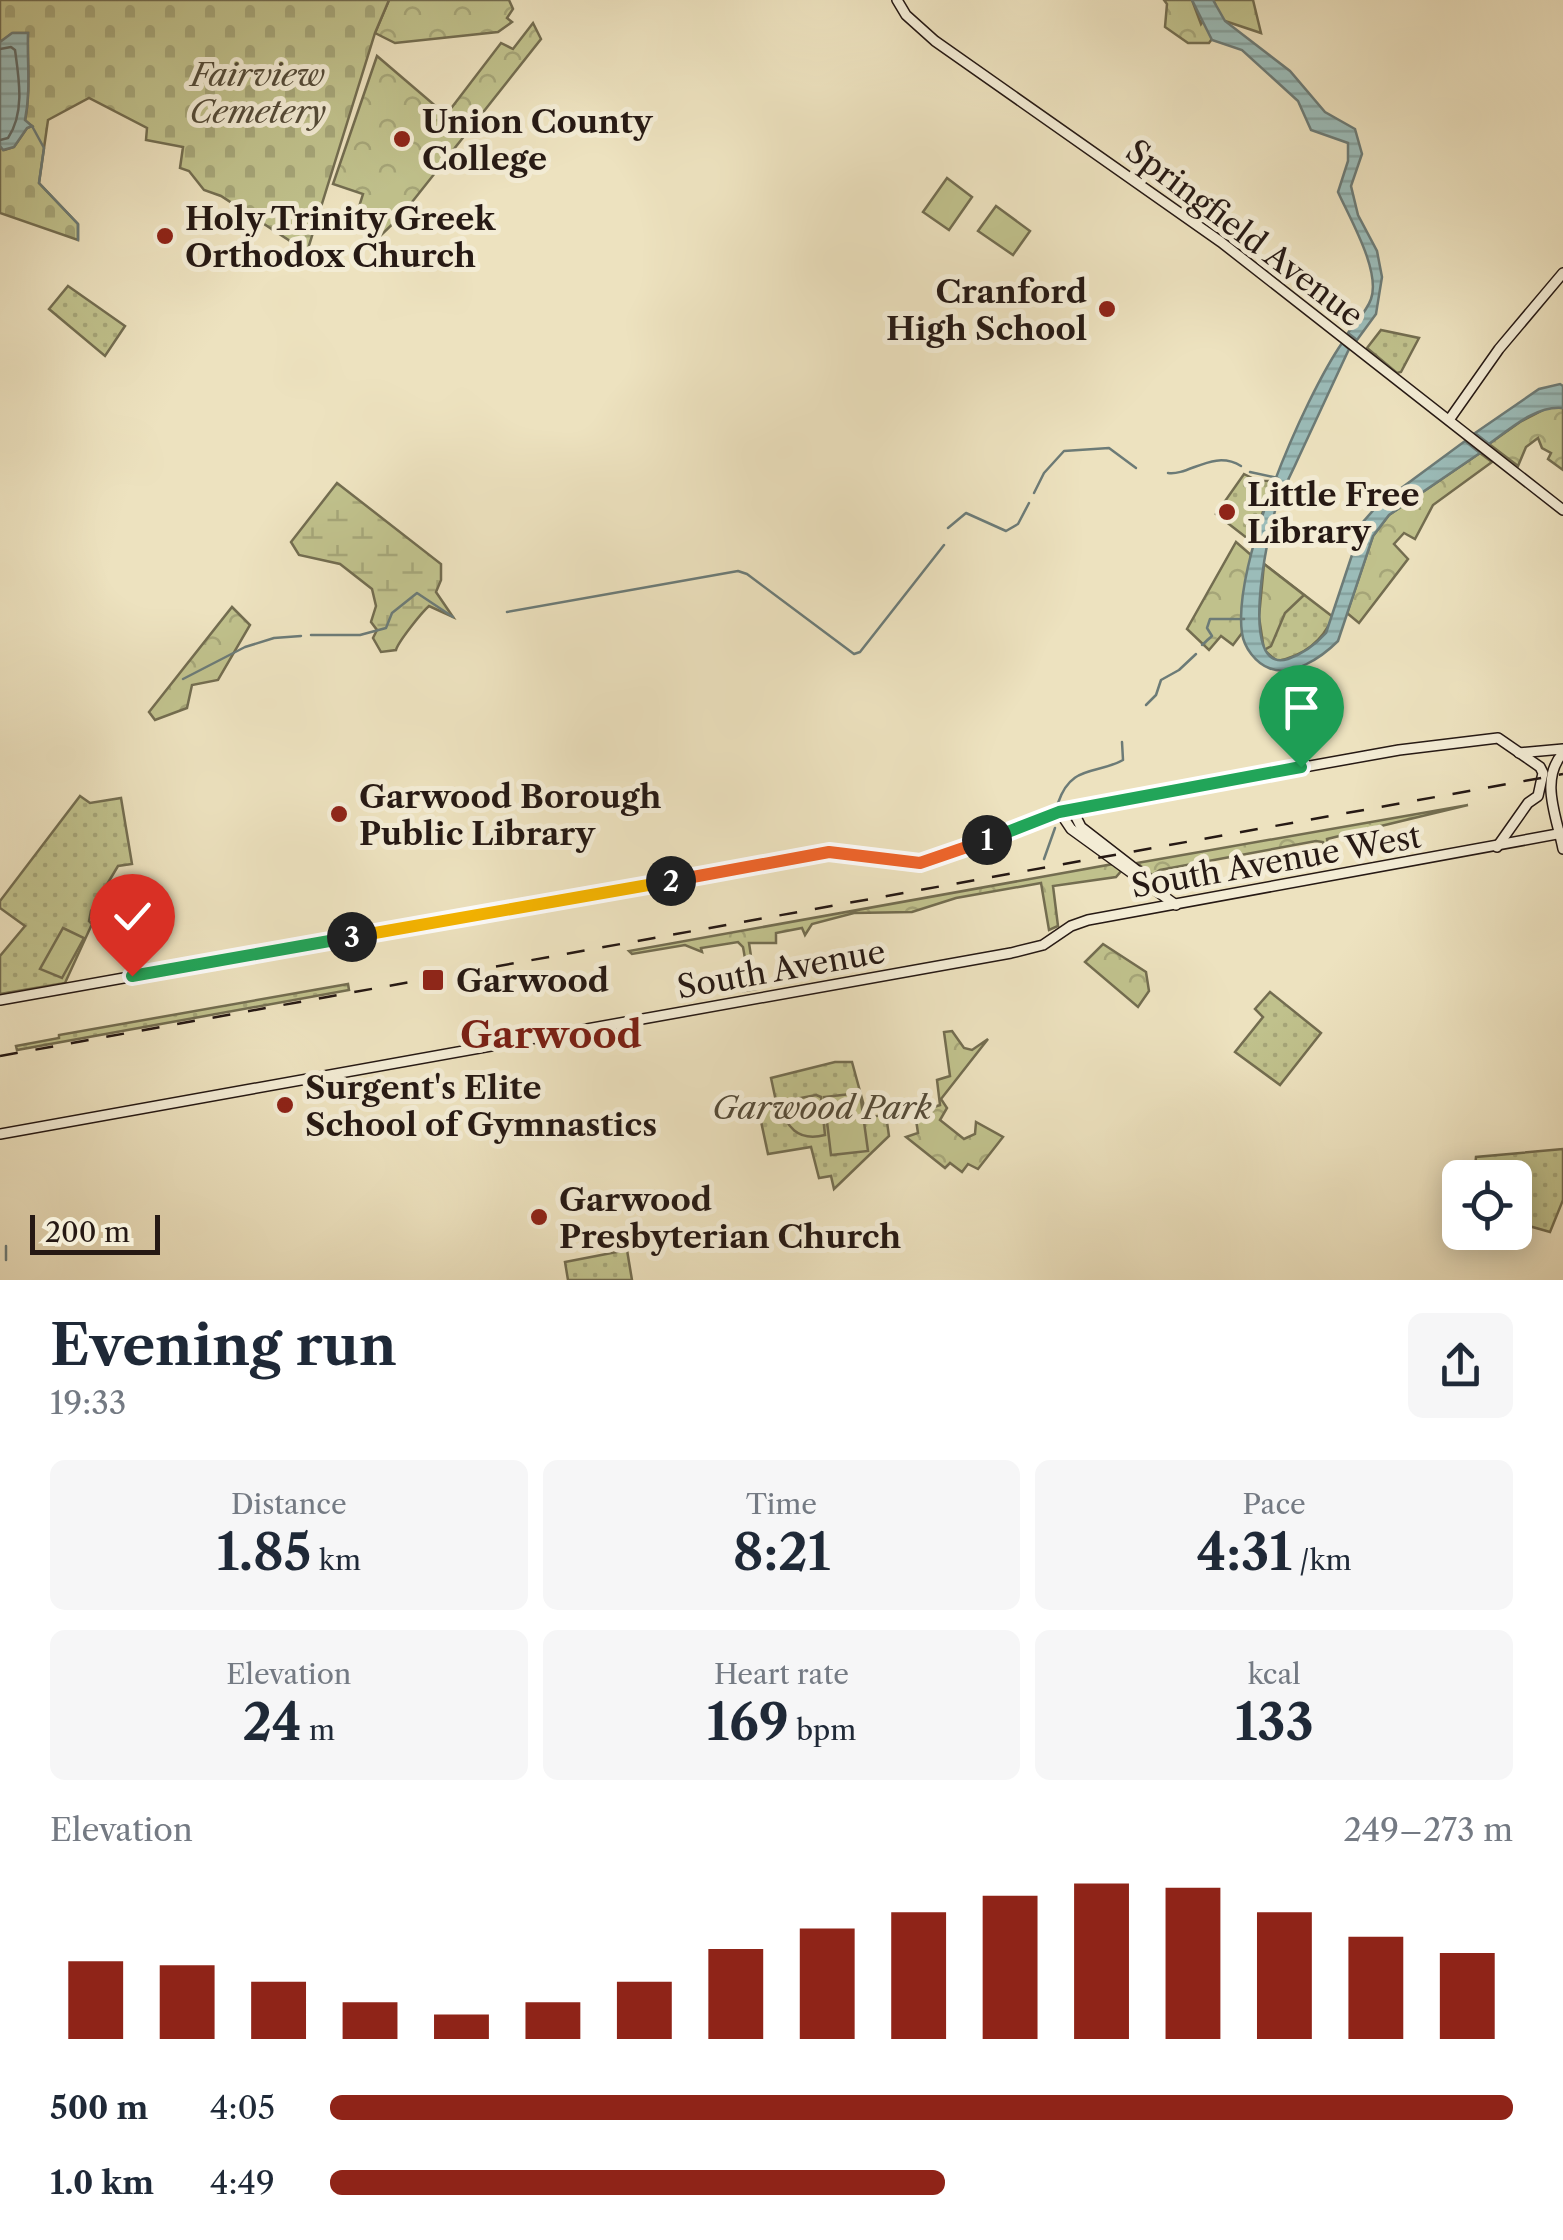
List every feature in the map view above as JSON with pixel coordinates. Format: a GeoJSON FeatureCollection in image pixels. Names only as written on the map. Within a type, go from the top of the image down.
{"type":"FeatureCollection","features":[{"type":"Feature","properties":{"kind":"main road","name":"Springfield Avenue"},"geometry":{"type":"LineString","coordinates":[[896,0],[906,15],[935,41],[1217,239],[1563,510]]}},
{"type":"Feature","properties":{"kind":"main road"},"geometry":{"type":"LineString","coordinates":[[1449,420],[1499,349],[1563,273]]}},
{"type":"Feature","properties":{"kind":"main road"},"geometry":{"type":"LineString","coordinates":[[0,1000],[818,854],[841,852],[910,863],[932,861],[1059,812],[1433,744],[1498,738],[1542,769],[1539,794]]}},
{"type":"Feature","properties":{"kind":"main road"},"geometry":{"type":"LineString","coordinates":[[1520,752],[1563,754],[1553,794],[1563,850]]}},
{"type":"Feature","properties":{"kind":"main road"},"geometry":{"type":"LineString","coordinates":[[1497,847],[1528,803],[1539,794],[1553,794]]}},
{"type":"Feature","properties":{"kind":"main road"},"geometry":{"type":"LineString","coordinates":[[1072,809],[1080,827],[1176,904]]}},
{"type":"Feature","properties":{"kind":"main road"},"geometry":{"type":"LineString","coordinates":[[1059,812],[1071,830]]}},
{"type":"Feature","properties":{"kind":"main road"},"geometry":{"type":"LineString","coordinates":[[1040,817],[1071,830],[1176,904]]}},
{"type":"Feature","properties":{"kind":"main road","name":"South Avenue West"},"geometry":{"type":"LineString","coordinates":[[1066,930],[1088,920],[1562,833]]}},
{"type":"Feature","properties":{"kind":"main road"},"geometry":{"type":"LineString","coordinates":[[1152,909],[1157,893]]}},
{"type":"Feature","properties":{"kind":"main road","name":"South Avenue"},"geometry":{"type":"LineString","coordinates":[[0,1134],[1011,953],[1043,945],[1066,930]]}},
{"type":"Feature","properties":{"kind":"green space","name":"Fairview Cemetery"},"geometry":{"type":"Polygon","coordinates":[[[0,0],[389,0],[375,33],[307,252],[221,196],[204,190],[189,171],[180,168],[183,147],[146,140],[147,128],[89,98],[48,120],[39,183],[78,224],[78,240],[0,213],[0,146],[4,150],[14,147],[32,126],[25,121],[28,33],[13,33],[0,42],[0,0]]]}},
{"type":"Feature","properties":{"kind":"green space"},"geometry":{"type":"Polygon","coordinates":[[[389,0],[509,0],[513,9],[507,18],[512,22],[498,32],[395,43],[375,33],[389,0]]]}},
{"type":"Feature","properties":{"kind":"green space"},"geometry":{"type":"Polygon","coordinates":[[[1164,0],[1192,0],[1201,24],[1215,4],[1213,0],[1253,0],[1261,33],[1225,21],[1209,43],[1188,43],[1165,27],[1164,0]]]}},
{"type":"Feature","properties":{"kind":"green space"},"geometry":{"type":"Polygon","coordinates":[[[533,23],[541,39],[401,216],[378,238],[352,229],[363,194],[333,184],[377,56],[446,115],[501,43],[513,49],[533,23]]]}},
{"type":"Feature","properties":{"kind":"green space"},"geometry":{"type":"Polygon","coordinates":[[[947,178],[972,197],[949,230],[923,212],[947,178]]]}},
{"type":"Feature","properties":{"kind":"green space"},"geometry":{"type":"Polygon","coordinates":[[[996,206],[1030,231],[1013,255],[978,231],[996,206]]]}},
{"type":"Feature","properties":{"kind":"green space"},"geometry":{"type":"Polygon","coordinates":[[[68,286],[125,326],[105,356],[49,309],[68,286]]]}},
{"type":"Feature","properties":{"kind":"green space"},"geometry":{"type":"Polygon","coordinates":[[[1381,330],[1419,338],[1401,372],[1397,373],[1367,348],[1381,330]]]}},
{"type":"Feature","properties":{"kind":"green space"},"geometry":{"type":"Polygon","coordinates":[[[1549,407],[1563,408],[1563,470],[1548,459],[1551,453],[1542,448],[1538,438],[1526,447],[1518,466],[1489,444],[1520,422],[1549,407]]]}},
{"type":"Feature","properties":{"kind":"green space"},"geometry":{"type":"Polygon","coordinates":[[[1480,453],[1492,462],[1433,505],[1415,539],[1404,533],[1394,544],[1408,559],[1359,623],[1347,613],[1373,536],[1389,515],[1480,453]]]}},
{"type":"Feature","properties":{"kind":"green space"},"geometry":{"type":"Polygon","coordinates":[[[1244,474],[1258,481],[1274,481],[1252,542],[1216,514],[1244,474]]]}},
{"type":"Feature","properties":{"kind":"green space"},"geometry":{"type":"Polygon","coordinates":[[[337,483],[441,564],[436,592],[453,617],[429,606],[396,650],[381,652],[373,638],[377,630],[371,622],[376,606],[372,589],[340,564],[299,555],[291,542],[337,483]]]}},
{"type":"Feature","properties":{"kind":"green space"},"geometry":{"type":"Polygon","coordinates":[[[1236,542],[1251,555],[1242,633],[1233,645],[1221,636],[1209,650],[1187,629],[1236,542]]]}},
{"type":"Feature","properties":{"kind":"green space"},"geometry":{"type":"Polygon","coordinates":[[[1264,564],[1333,617],[1311,646],[1296,656],[1277,661],[1264,650],[1264,564]]]}},
{"type":"Feature","properties":{"kind":"green space"},"geometry":{"type":"Polygon","coordinates":[[[1264,564],[1304,595],[1285,613],[1271,646],[1264,650],[1259,617],[1264,564]]]}},
{"type":"Feature","properties":{"kind":"green space"},"geometry":{"type":"Polygon","coordinates":[[[232,607],[250,625],[218,680],[192,685],[187,708],[155,720],[149,712],[232,607]]]}},
{"type":"Feature","properties":{"kind":"green space"},"geometry":{"type":"Polygon","coordinates":[[[80,796],[90,803],[121,798],[132,864],[118,866],[91,911],[92,924],[65,983],[0,994],[0,956],[25,926],[0,908],[0,901],[80,796]]]}},
{"type":"Feature","properties":{"kind":"green space"},"geometry":{"type":"Polygon","coordinates":[[[1468,805],[1327,839],[1329,857],[1323,842],[1316,841],[1160,870],[1152,875],[1137,863],[1468,805]]]}},
{"type":"Feature","properties":{"kind":"green space"},"geometry":{"type":"Polygon","coordinates":[[[1119,863],[1123,869],[1116,877],[1053,886],[1058,926],[1049,930],[1041,883],[956,898],[912,912],[854,913],[812,924],[805,935],[802,928],[776,933],[776,943],[749,943],[756,989],[744,991],[749,981],[743,947],[738,942],[701,948],[702,952],[685,945],[632,954],[629,951],[1119,863]]]}},
{"type":"Feature","properties":{"kind":"green space"},"geometry":{"type":"Polygon","coordinates":[[[63,928],[84,938],[62,978],[40,969],[63,928]]]}},
{"type":"Feature","properties":{"kind":"green space"},"geometry":{"type":"Polygon","coordinates":[[[1103,944],[1146,972],[1149,991],[1138,1007],[1085,962],[1103,944]]]}},
{"type":"Feature","properties":{"kind":"green space"},"geometry":{"type":"Polygon","coordinates":[[[348,984],[349,990],[17,1050],[16,1046],[59,1035],[348,984]]]}},
{"type":"Feature","properties":{"kind":"green space"},"geometry":{"type":"Polygon","coordinates":[[[1270,992],[1321,1033],[1280,1085],[1235,1052],[1263,1017],[1255,1009],[1270,992]]]}},
{"type":"Feature","properties":{"kind":"green space"},"geometry":{"type":"Polygon","coordinates":[[[952,1031],[964,1048],[972,1050],[988,1039],[941,1099],[947,1108],[940,1120],[964,1139],[975,1134],[976,1122],[1003,1137],[978,1169],[968,1164],[962,1172],[950,1163],[945,1168],[906,1137],[918,1133],[915,1113],[940,1105],[937,1080],[950,1076],[944,1032],[952,1031]]]}},
{"type":"Feature","properties":{"kind":"green space","name":"Garwood Park"},"geometry":{"type":"Polygon","coordinates":[[[835,1062],[852,1062],[867,1117],[886,1115],[889,1136],[834,1189],[831,1176],[819,1178],[811,1147],[768,1154],[759,1112],[777,1106],[771,1078],[835,1062]]]}},
{"type":"Feature","properties":{"kind":"green space"},"geometry":{"type":"Polygon","coordinates":[[[860,1093],[868,1151],[831,1155],[824,1097],[860,1093]]]}},
{"type":"Feature","properties":{"kind":"green space"},"geometry":{"type":"Polygon","coordinates":[[[821,1097],[825,1135],[800,1134],[785,1119],[780,1102],[821,1097]]]}},
{"type":"Feature","properties":{"kind":"green space"},"geometry":{"type":"Polygon","coordinates":[[[1563,1149],[1563,1200],[1550,1232],[1532,1227],[1532,1160],[1476,1160],[1563,1149]]]}},
{"type":"Feature","properties":{"kind":"green space"},"geometry":{"type":"Polygon","coordinates":[[[627,1250],[632,1280],[568,1280],[565,1262],[627,1250]]]}},
{"type":"Feature","properties":{"kind":"water"},"geometry":{"type":"Polygon","coordinates":[[[1192,0],[1213,0],[1225,21],[1290,71],[1325,112],[1355,129],[1362,154],[1351,186],[1358,215],[1377,251],[1382,277],[1376,314],[1357,340],[1348,333],[1369,303],[1373,287],[1362,244],[1338,192],[1348,161],[1348,143],[1311,130],[1298,101],[1242,50],[1212,40],[1192,0]]]}},
{"type":"Feature","properties":{"kind":"water"},"geometry":{"type":"Polygon","coordinates":[[[12,33],[28,33],[25,120],[32,126],[14,147],[3,150],[0,42],[12,33]]]}},
{"type":"Feature","properties":{"kind":"water"},"geometry":{"type":"Polygon","coordinates":[[[1342,343],[1349,349],[1282,492],[1271,525],[1260,625],[1263,646],[1273,658],[1294,657],[1326,633],[1363,522],[1377,506],[1465,441],[1480,453],[1389,515],[1373,536],[1338,641],[1306,664],[1278,670],[1255,659],[1243,639],[1242,603],[1248,567],[1291,442],[1342,343]]]}},
{"type":"Feature","properties":{"kind":"water"},"geometry":{"type":"Polygon","coordinates":[[[1560,384],[1563,408],[1533,414],[1489,444],[1475,433],[1539,389],[1560,384]]]}},
{"type":"Feature","properties":{"kind":"waterway"},"geometry":{"type":"LineString","coordinates":[[32,126],[44,148],[39,183],[78,224],[78,240]]}},
{"type":"Feature","properties":{"kind":"waterway"},"geometry":{"type":"LineString","coordinates":[[1034,493],[1044,473],[1064,451],[1109,448],[1136,468]]}},
{"type":"Feature","properties":{"kind":"waterway"},"geometry":{"type":"LineString","coordinates":[[1168,473],[1221,460],[1241,466]]}},
{"type":"Feature","properties":{"kind":"waterway"},"geometry":{"type":"LineString","coordinates":[[1250,472],[1278,478]]}},
{"type":"Feature","properties":{"kind":"waterway"},"geometry":{"type":"LineString","coordinates":[[948,528],[966,513],[1006,531],[1018,524],[1029,503]]}},
{"type":"Feature","properties":{"kind":"waterway"},"geometry":{"type":"LineString","coordinates":[[507,612],[738,571],[854,654],[860,652],[944,545]]}},
{"type":"Feature","properties":{"kind":"waterway"},"geometry":{"type":"LineString","coordinates":[[311,635],[360,635],[386,628],[392,613],[417,593],[453,617]]}},
{"type":"Feature","properties":{"kind":"waterway"},"geometry":{"type":"LineString","coordinates":[[1202,645],[1212,636],[1207,628],[1210,619],[1244,619]]}},
{"type":"Feature","properties":{"kind":"waterway"},"geometry":{"type":"LineString","coordinates":[[183,679],[245,647],[274,638],[301,636]]}},
{"type":"Feature","properties":{"kind":"waterway"},"geometry":{"type":"LineString","coordinates":[[1146,705],[1156,695],[1161,680],[1196,654]]}},
{"type":"Feature","properties":{"kind":"waterway"},"geometry":{"type":"LineString","coordinates":[[1058,803],[1077,776],[1123,760],[1122,742]]}},
{"type":"Feature","properties":{"kind":"waterway"},"geometry":{"type":"LineString","coordinates":[[1044,859],[1055,828]]}},
{"type":"Feature","properties":{"kind":"waterway"},"geometry":{"type":"LineString","coordinates":[[6,1246],[6,1260]]}},
{"type":"Feature","properties":{"kind":"railway"},"geometry":{"type":"LineString","coordinates":[[0,1056],[1563,774]]}},
{"type":"Feature","properties":{"kind":"place","name":"Union County College"},"geometry":{"type":"Point","coordinates":[402,139]}},
{"type":"Feature","properties":{"kind":"place","name":"Holy Trinity Greek Orthodox Church"},"geometry":{"type":"Point","coordinates":[165,236]}},
{"type":"Feature","properties":{"kind":"place","name":"Cranford High School"},"geometry":{"type":"Point","coordinates":[1107,309]}},
{"type":"Feature","properties":{"kind":"place","name":"Little Free Library"},"geometry":{"type":"Point","coordinates":[1227,512]}},
{"type":"Feature","properties":{"kind":"place","name":"Garwood Borough Public Library"},"geometry":{"type":"Point","coordinates":[339,814]}},
{"type":"Feature","properties":{"kind":"place","name":"Garwood"},"geometry":{"type":"Point","coordinates":[433,980]}},
{"type":"Feature","properties":{"kind":"place","name":"Surgent's Elite School of Gymnastics"},"geometry":{"type":"Point","coordinates":[285,1105]}},
{"type":"Feature","properties":{"kind":"place","name":"Garwood Presbyterian Church"},"geometry":{"type":"Point","coordinates":[539,1217]}},
{"type":"Feature","properties":{"kind":"district","name":"Garwood"},"geometry":{"type":"Point","coordinates":[551,1034]}},
{"type":"Feature","properties":{"kind":"route"},"geometry":{"type":"LineString","coordinates":[[132,976],[818,854],[841,852],[910,863],[932,861],[1059,812],[1301,767]]}}]}
